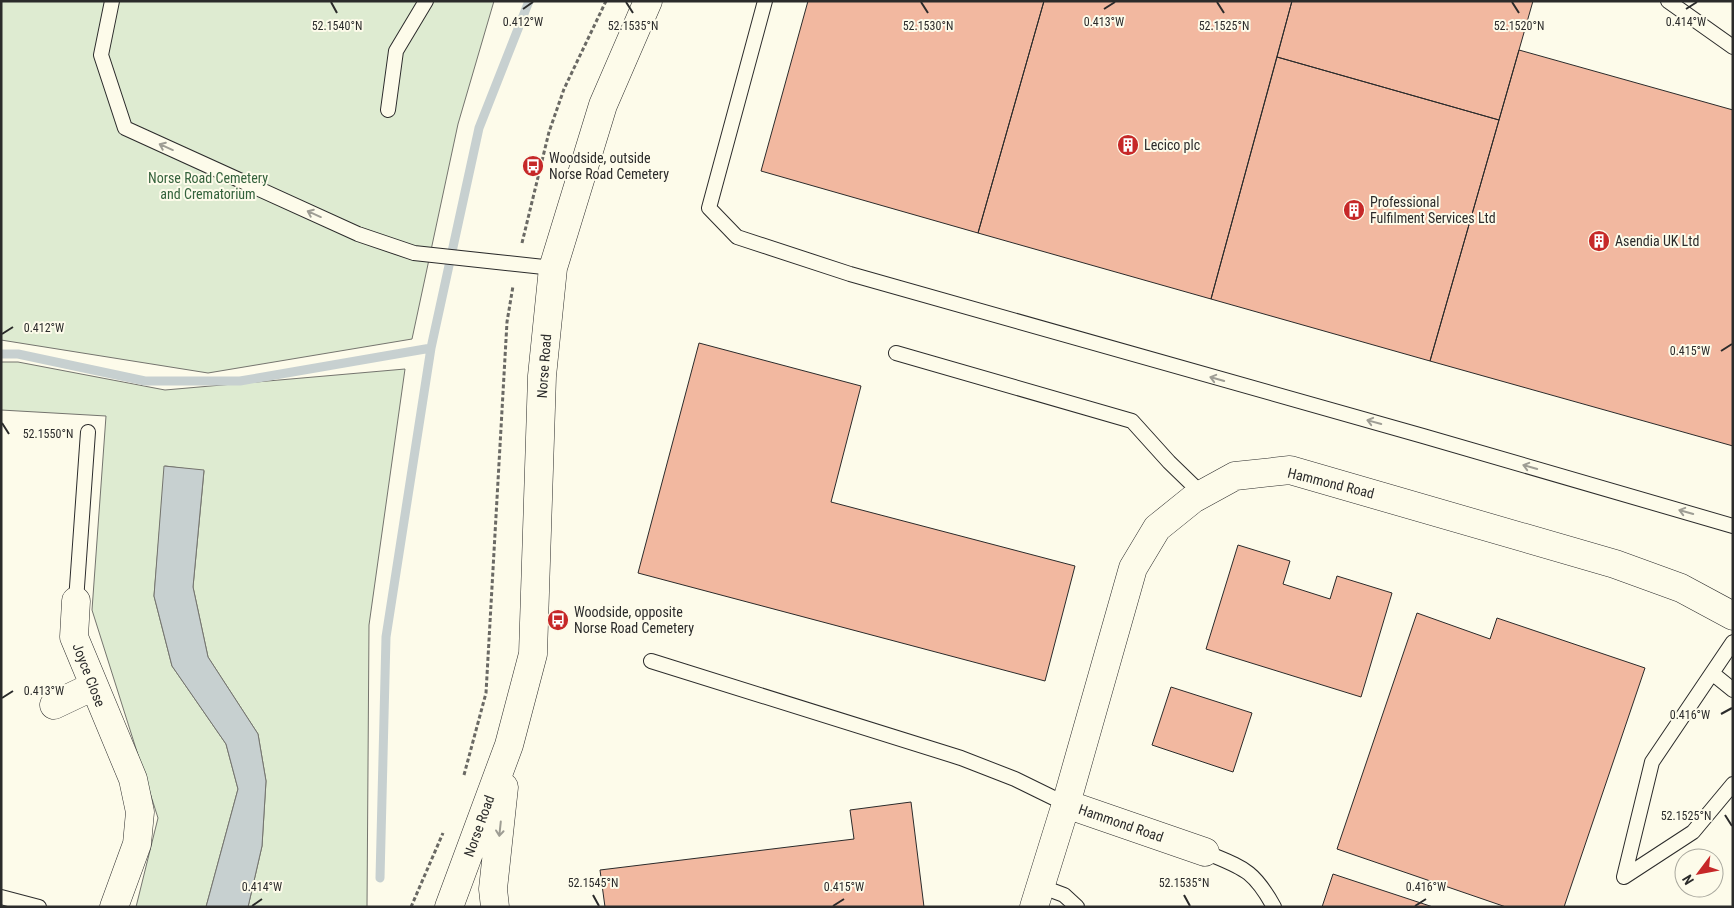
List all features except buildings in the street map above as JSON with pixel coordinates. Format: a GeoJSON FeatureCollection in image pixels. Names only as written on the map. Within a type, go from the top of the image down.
{"type":"FeatureCollection","features":[{"type":"Feature","properties":{"kind":"street","name":"Norse Road"},"geometry":{"type":"LineString","coordinates":[[450,907],[509,745],[532,654],[542,376],[553,268],[603,105],[648,1]]}},
{"type":"Feature","properties":{"kind":"street","name":"Hammond Road"},"geometry":{"type":"LineString","coordinates":[[1037,896],[1066,804],[1133,568],[1157,528],[1202,494],[1235,476],[1290,470],[1616,564],[1681,588],[1733,616]]}},
{"type":"Feature","properties":{"kind":"street","name":"Joyce Close"},"geometry":{"type":"LineString","coordinates":[[76,601],[74,637],[133,779],[140,812],[137,844],[114,907]]}},
{"type":"Feature","properties":{"kind":"street"},"geometry":{"type":"LineString","coordinates":[[54,705],[94,686]]}},
{"type":"Feature","properties":{"kind":"street","name":"Norse Road"},"geometry":{"type":"LineString","coordinates":[[495,907],[493,889],[509,745]]}},
{"type":"Feature","properties":{"kind":"street","name":"Hammond Road"},"geometry":{"type":"LineString","coordinates":[[1066,804],[1205,852]]}},
{"type":"Feature","properties":{"kind":"lane"},"geometry":{"type":"LineString","coordinates":[[112,1],[101,55],[125,128],[358,234],[414,253],[473,261],[518,263],[553,268]]}},
{"type":"Feature","properties":{"kind":"lane"},"geometry":{"type":"LineString","coordinates":[[388,110],[396,51],[426,1]]}},
{"type":"Feature","properties":{"kind":"lane"},"geometry":{"type":"LineString","coordinates":[[765,1],[709,208],[737,237],[850,274],[1733,526]]}},
{"type":"Feature","properties":{"kind":"lane"},"geometry":{"type":"LineString","coordinates":[[1668,1],[1733,47]]}},
{"type":"Feature","properties":{"kind":"lane"},"geometry":{"type":"LineString","coordinates":[[896,353],[1132,420],[1202,494]]}},
{"type":"Feature","properties":{"kind":"lane","name":"Joyce Close"},"geometry":{"type":"LineString","coordinates":[[76,601],[88,432]]}},
{"type":"Feature","properties":{"kind":"lane"},"geometry":{"type":"LineString","coordinates":[[1733,642],[1652,762],[1624,877],[1693,832],[1733,784]]}},
{"type":"Feature","properties":{"kind":"lane"},"geometry":{"type":"LineString","coordinates":[[651,661],[961,758],[1016,779],[1066,804]]}},
{"type":"Feature","properties":{"kind":"lane"},"geometry":{"type":"LineString","coordinates":[[1712,673],[1733,690]]}},
{"type":"Feature","properties":{"kind":"lane"},"geometry":{"type":"LineString","coordinates":[[1205,852],[1246,869],[1263,887],[1274,907]]}},
{"type":"Feature","properties":{"kind":"lane"},"geometry":{"type":"LineString","coordinates":[[1037,896],[1064,896],[1077,907]]}},
{"type":"Feature","properties":{"kind":"lane"},"geometry":{"type":"LineString","coordinates":[[1,897],[39,907]]}},
{"type":"Feature","properties":{"kind":"path"},"geometry":{"type":"LineString","coordinates":[[462,784],[486,693],[507,322],[518,263],[549,132],[564,89],[606,1]]}},
{"type":"Feature","properties":{"kind":"path"},"geometry":{"type":"LineString","coordinates":[[411,907],[446,826]]}},
{"type":"Feature","properties":{"kind":"green space","name":"Norse Road Cemetery and Crematorium"},"geometry":{"type":"Polygon","coordinates":[[[1,1],[494,1],[458,124],[412,339],[208,373],[1,340],[1,1]]]}},
{"type":"Feature","properties":{"kind":"green space"},"geometry":{"type":"Polygon","coordinates":[[[1,362],[18,362],[165,390],[405,369],[369,625],[367,907],[248,907],[262,846],[266,781],[258,734],[208,657],[193,587],[204,471],[165,466],[154,596],[172,666],[226,744],[238,789],[206,907],[136,907],[158,818],[92,610],[106,416],[1,410],[1,362]]]}},
{"type":"Feature","properties":{"kind":"shaded area"},"geometry":{"type":"Polygon","coordinates":[[[164,466],[204,470],[193,587],[208,657],[258,734],[266,781],[262,846],[248,907],[206,907],[238,789],[226,744],[172,666],[154,596],[164,466]]]}},
{"type":"Feature","properties":{"kind":"waterway"},"geometry":{"type":"LineString","coordinates":[[380,878],[386,637],[431,348],[479,128],[529,1]]}},
{"type":"Feature","properties":{"kind":"waterway"},"geometry":{"type":"LineString","coordinates":[[1,354],[18,354],[145,381],[240,381],[431,348]]}},
{"type":"Feature","properties":{"kind":"place","name":"Lecico plc"},"geometry":{"type":"Point","coordinates":[1128,145]}},
{"type":"Feature","properties":{"kind":"place","name":"Woodside, outside Norse Road Cemetery"},"geometry":{"type":"Point","coordinates":[533,166]}},
{"type":"Feature","properties":{"kind":"place","name":"Professional Fulfilment Services Ltd"},"geometry":{"type":"Point","coordinates":[1354,210]}},
{"type":"Feature","properties":{"kind":"place","name":"Asendia UK Ltd"},"geometry":{"type":"Point","coordinates":[1599,241]}},
{"type":"Feature","properties":{"kind":"place","name":"Woodside, opposite Norse Road Cemetery"},"geometry":{"type":"Point","coordinates":[558,620]}}]}
